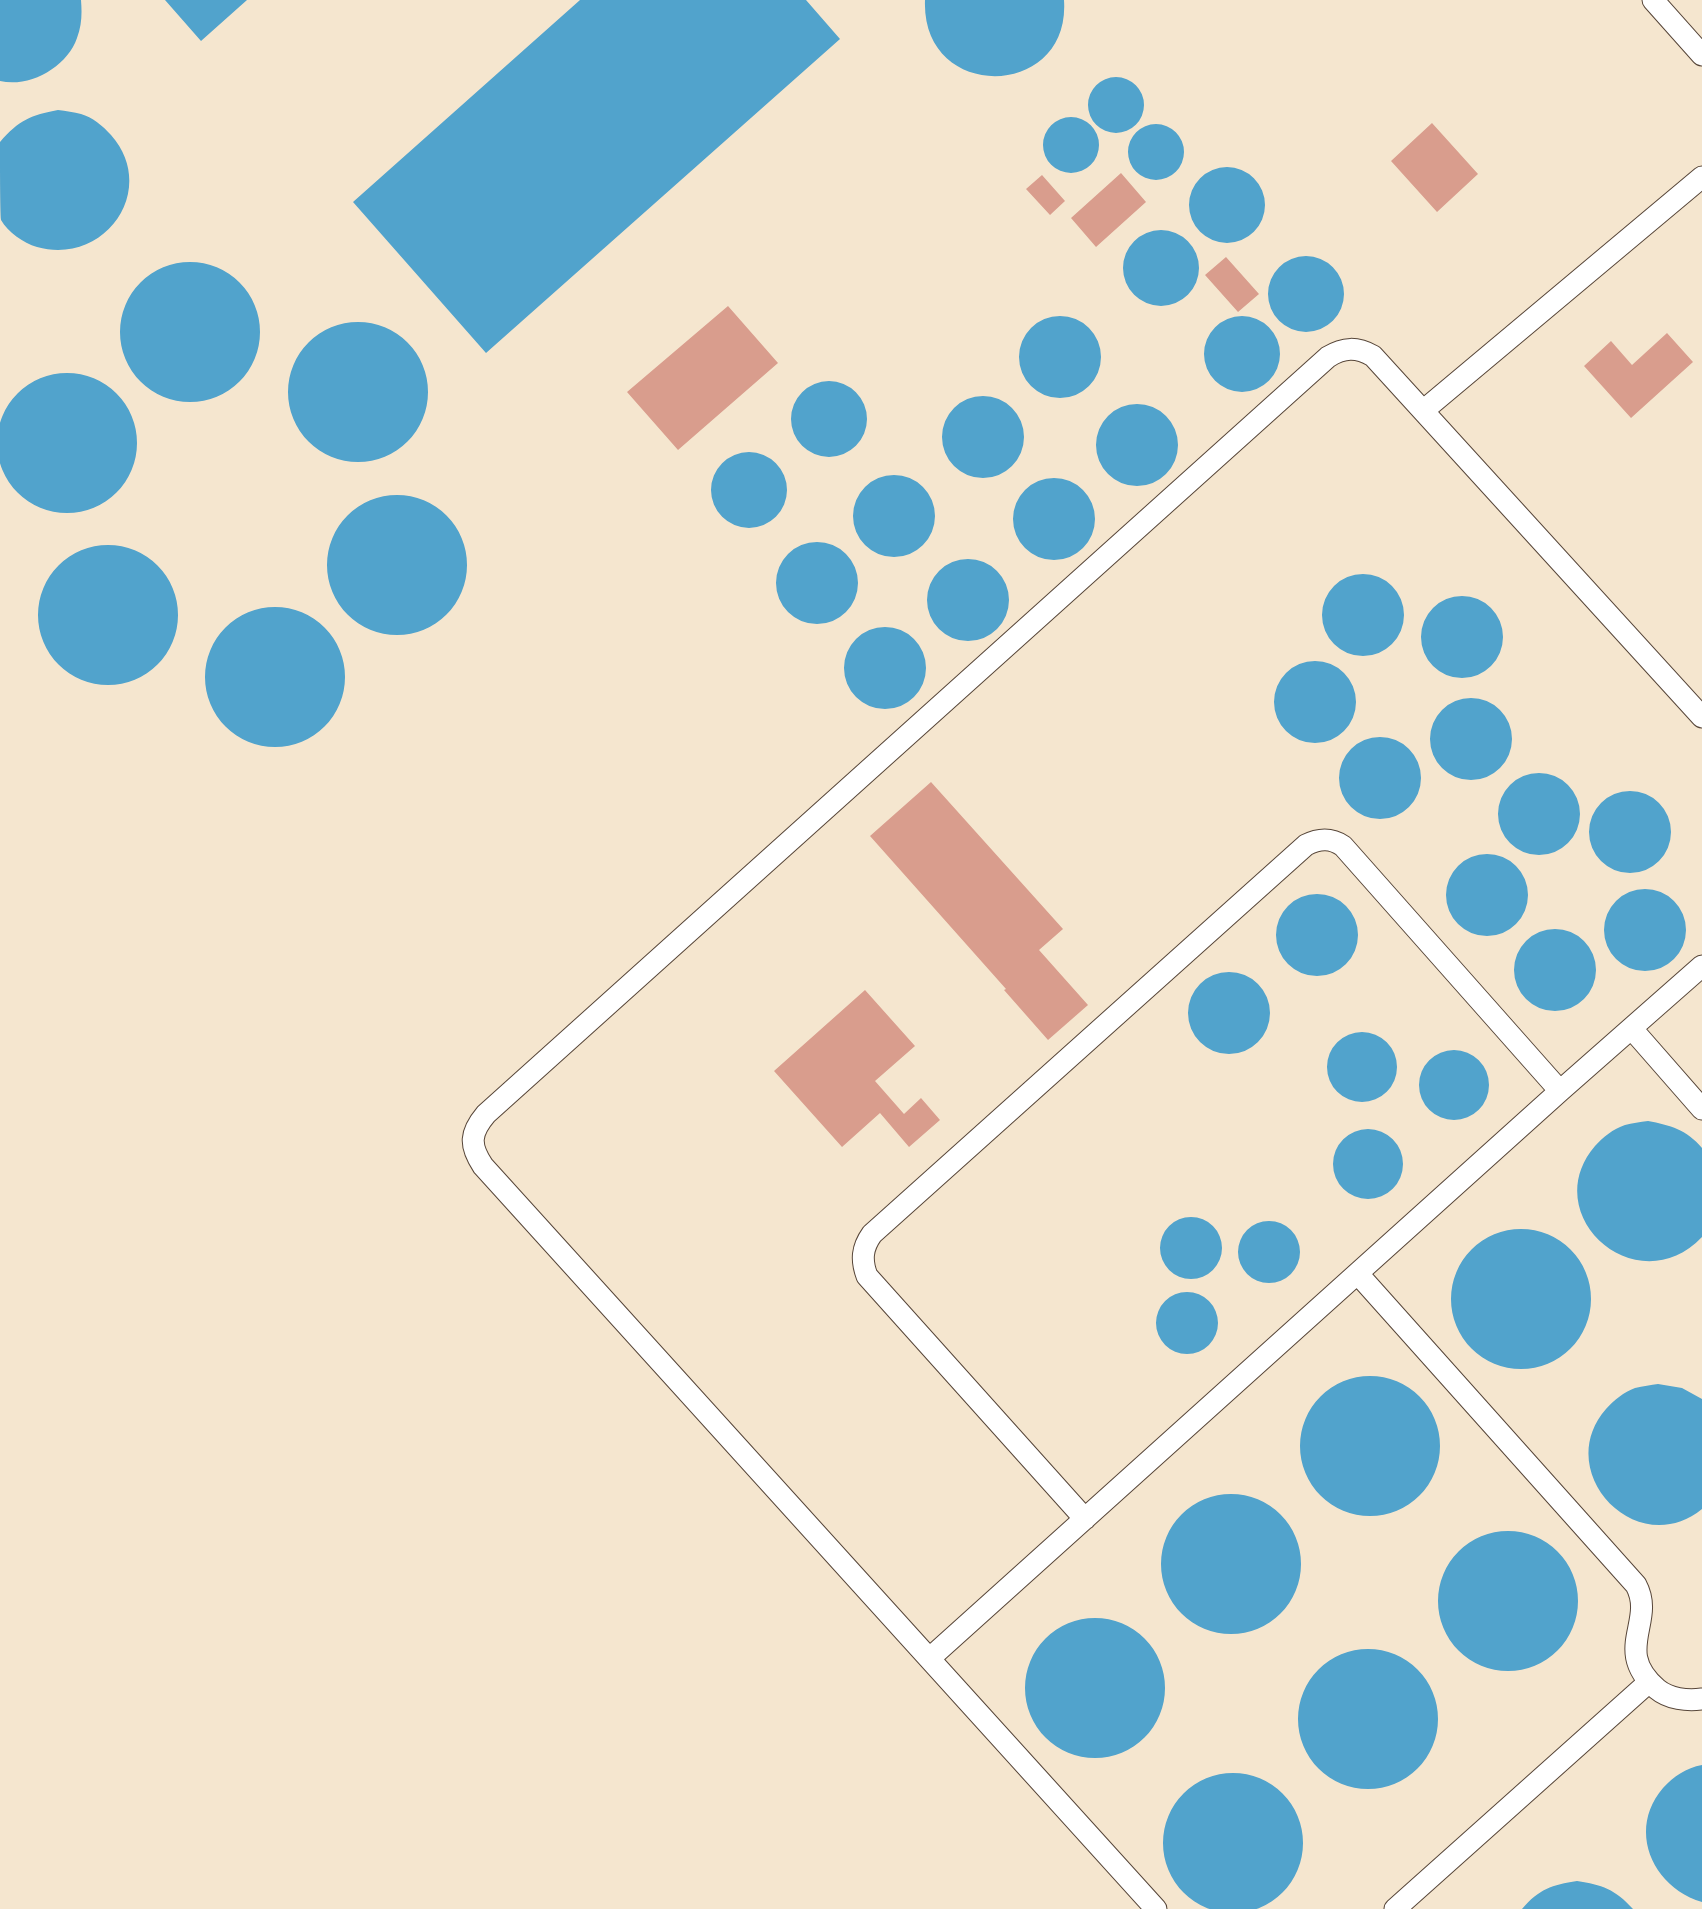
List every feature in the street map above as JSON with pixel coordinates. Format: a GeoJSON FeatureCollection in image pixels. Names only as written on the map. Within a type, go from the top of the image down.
{"type":"FeatureCollection","features":[{"type":"Feature","properties":{"kind":"lane"},"geometry":{"type":"LineString","coordinates":[[1653,0],[1702,55]]}},
{"type":"Feature","properties":{"kind":"lane"},"geometry":{"type":"LineString","coordinates":[[1424,410],[1702,177]]}},
{"type":"Feature","properties":{"kind":"lane"},"geometry":{"type":"LineString","coordinates":[[1156,1909],[483,1166],[475,1154],[473,1140],[477,1125],[513,1090],[1328,357],[1345,349],[1365,351],[1373,356],[1702,717]]}},
{"type":"Feature","properties":{"kind":"lane"},"geometry":{"type":"LineString","coordinates":[[1085,1519],[867,1276],[862,1258],[863,1249],[872,1234],[1306,845],[1322,839],[1343,846],[1560,1091]]}},
{"type":"Feature","properties":{"kind":"lane"},"geometry":{"type":"LineString","coordinates":[[930,1658],[1702,966]]}},
{"type":"Feature","properties":{"kind":"lane"},"geometry":{"type":"LineString","coordinates":[[1632,1029],[1702,1109]]}},
{"type":"Feature","properties":{"kind":"lane"},"geometry":{"type":"LineString","coordinates":[[1358,1274],[1636,1585],[1642,1596],[1643,1607],[1636,1636],[1636,1653],[1640,1669],[1649,1682],[1661,1692],[1676,1698],[1702,1699]]}},
{"type":"Feature","properties":{"kind":"lane"},"geometry":{"type":"LineString","coordinates":[[1395,1909],[1649,1682]]}},
{"type":"Feature","properties":{"kind":"water"},"geometry":{"type":"Polygon","coordinates":[[[0,0],[81,0],[79,33],[65,58],[46,73],[35,78],[12,82],[0,81],[0,0]]]}},
{"type":"Feature","properties":{"kind":"water"},"geometry":{"type":"Polygon","coordinates":[[[165,0],[247,0],[201,41],[165,0]]]}},
{"type":"Feature","properties":{"kind":"water"},"geometry":{"type":"Polygon","coordinates":[[[580,0],[806,0],[840,39],[486,353],[353,202],[580,0]]]}},
{"type":"Feature","properties":{"kind":"water"},"geometry":{"type":"Polygon","coordinates":[[[925,0],[1064,0],[1060,33],[1045,57],[1022,71],[996,76],[969,72],[946,58],[930,34],[925,0]]]}},
{"type":"Feature","properties":{"kind":"water"},"geometry":{"type":"Polygon","coordinates":[[[1111,77],[1121,77],[1136,85],[1142,94],[1144,105],[1142,116],[1136,125],[1121,133],[1111,133],[1100,128],[1093,121],[1088,110],[1088,100],[1093,89],[1100,82],[1111,77]]]}},
{"type":"Feature","properties":{"kind":"water"},"geometry":{"type":"Polygon","coordinates":[[[58,110],[85,115],[104,128],[124,156],[129,178],[127,199],[118,218],[103,234],[84,245],[62,250],[37,247],[16,236],[1,220],[0,206],[0,142],[13,128],[26,120],[58,110]]]}},
{"type":"Feature","properties":{"kind":"water"},"geometry":{"type":"Polygon","coordinates":[[[1066,117],[1076,117],[1091,125],[1097,134],[1099,145],[1097,156],[1091,165],[1076,173],[1066,173],[1055,168],[1048,161],[1043,150],[1043,140],[1048,129],[1055,122],[1066,117]]]}},
{"type":"Feature","properties":{"kind":"water"},"geometry":{"type":"Polygon","coordinates":[[[1151,124],[1161,124],[1176,132],[1182,141],[1184,152],[1182,163],[1176,172],[1161,180],[1151,180],[1140,175],[1133,168],[1128,157],[1128,147],[1133,136],[1140,129],[1151,124]]]}},
{"type":"Feature","properties":{"kind":"water"},"geometry":{"type":"Polygon","coordinates":[[[1227,167],[1241,170],[1254,178],[1262,191],[1265,205],[1262,219],[1254,232],[1241,240],[1227,243],[1213,240],[1200,232],[1192,219],[1189,205],[1192,191],[1200,178],[1213,170],[1227,167]]]}},
{"type":"Feature","properties":{"kind":"water"},"geometry":{"type":"Polygon","coordinates":[[[1161,230],[1175,233],[1188,241],[1196,254],[1199,268],[1196,282],[1188,295],[1175,303],[1161,306],[1147,303],[1134,295],[1126,282],[1123,268],[1126,254],[1134,241],[1147,233],[1161,230]]]}},
{"type":"Feature","properties":{"kind":"water"},"geometry":{"type":"Polygon","coordinates":[[[1306,256],[1320,259],[1333,267],[1341,280],[1344,294],[1341,308],[1333,321],[1320,329],[1306,332],[1292,329],[1279,321],[1271,308],[1268,294],[1271,280],[1279,267],[1292,259],[1306,256]]]}},
{"type":"Feature","properties":{"kind":"water"},"geometry":{"type":"Polygon","coordinates":[[[190,262],[217,267],[239,283],[255,305],[260,332],[255,359],[239,381],[217,397],[190,402],[163,397],[141,381],[125,359],[120,332],[125,305],[141,283],[163,267],[190,262]]]}},
{"type":"Feature","properties":{"kind":"water"},"geometry":{"type":"Polygon","coordinates":[[[1060,316],[1076,319],[1089,328],[1098,341],[1101,357],[1098,373],[1089,386],[1076,395],[1060,398],[1044,395],[1031,386],[1022,373],[1019,357],[1022,341],[1031,328],[1044,319],[1060,316]]]}},
{"type":"Feature","properties":{"kind":"water"},"geometry":{"type":"Polygon","coordinates":[[[1242,316],[1256,319],[1269,327],[1277,340],[1280,354],[1277,368],[1269,381],[1256,389],[1242,392],[1228,389],[1215,381],[1207,368],[1204,354],[1207,340],[1215,327],[1228,319],[1242,316]]]}},
{"type":"Feature","properties":{"kind":"water"},"geometry":{"type":"Polygon","coordinates":[[[358,322],[385,327],[407,343],[423,365],[428,392],[423,419],[407,441],[385,457],[358,462],[331,457],[309,441],[293,419],[288,392],[293,365],[309,343],[331,327],[358,322]]]}},
{"type":"Feature","properties":{"kind":"water"},"geometry":{"type":"Polygon","coordinates":[[[67,373],[94,379],[106,385],[116,394],[125,404],[131,416],[137,443],[131,470],[125,482],[116,492],[106,501],[94,507],[67,513],[40,507],[28,501],[18,492],[9,482],[3,470],[-3,443],[3,416],[9,404],[18,394],[28,385],[40,379],[67,373]]]}},
{"type":"Feature","properties":{"kind":"water"},"geometry":{"type":"Polygon","coordinates":[[[829,381],[843,384],[856,392],[864,405],[867,419],[864,433],[856,446],[843,454],[829,457],[815,454],[802,446],[794,433],[791,419],[794,405],[802,392],[815,384],[829,381]]]}},
{"type":"Feature","properties":{"kind":"water"},"geometry":{"type":"Polygon","coordinates":[[[983,396],[999,399],[1012,408],[1021,421],[1024,437],[1021,453],[1012,466],[999,475],[983,478],[967,475],[954,466],[945,453],[942,437],[945,421],[954,408],[967,399],[983,396]]]}},
{"type":"Feature","properties":{"kind":"water"},"geometry":{"type":"Polygon","coordinates":[[[1137,404],[1153,407],[1166,416],[1175,429],[1178,445],[1175,461],[1166,474],[1153,483],[1137,486],[1121,483],[1108,474],[1099,461],[1096,445],[1099,429],[1108,416],[1121,407],[1137,404]]]}},
{"type":"Feature","properties":{"kind":"water"},"geometry":{"type":"Polygon","coordinates":[[[749,452],[763,455],[776,463],[784,476],[787,490],[784,504],[776,517],[763,525],[749,528],[735,525],[722,517],[714,504],[711,490],[714,476],[722,463],[735,455],[749,452]]]}},
{"type":"Feature","properties":{"kind":"water"},"geometry":{"type":"Polygon","coordinates":[[[894,475],[910,478],[923,487],[932,500],[935,516],[932,532],[923,545],[910,554],[894,557],[878,554],[865,545],[856,532],[853,516],[856,500],[865,487],[878,478],[894,475]]]}},
{"type":"Feature","properties":{"kind":"water"},"geometry":{"type":"Polygon","coordinates":[[[1054,478],[1070,481],[1083,490],[1092,503],[1095,519],[1092,535],[1083,548],[1070,557],[1054,560],[1038,557],[1025,548],[1016,535],[1013,519],[1016,503],[1025,490],[1038,481],[1054,478]]]}},
{"type":"Feature","properties":{"kind":"water"},"geometry":{"type":"Polygon","coordinates":[[[397,495],[424,500],[446,516],[462,538],[467,565],[462,592],[446,614],[424,630],[397,635],[370,630],[348,614],[332,592],[327,565],[332,538],[348,516],[370,500],[397,495]]]}},
{"type":"Feature","properties":{"kind":"water"},"geometry":{"type":"Polygon","coordinates":[[[817,542],[833,545],[846,554],[855,567],[858,583],[855,599],[846,612],[833,621],[817,624],[801,621],[788,612],[779,599],[776,583],[779,567],[788,554],[801,545],[817,542]]]}},
{"type":"Feature","properties":{"kind":"water"},"geometry":{"type":"Polygon","coordinates":[[[108,545],[135,550],[157,566],[173,588],[178,615],[173,642],[157,664],[135,680],[108,685],[81,680],[59,664],[43,642],[38,615],[43,588],[59,566],[81,550],[108,545]]]}},
{"type":"Feature","properties":{"kind":"water"},"geometry":{"type":"Polygon","coordinates":[[[968,559],[984,562],[997,571],[1006,584],[1009,600],[1006,616],[997,629],[984,638],[968,641],[952,638],[939,629],[930,616],[927,600],[930,584],[939,571],[952,562],[968,559]]]}},
{"type":"Feature","properties":{"kind":"water"},"geometry":{"type":"Polygon","coordinates":[[[1363,574],[1379,577],[1392,586],[1401,599],[1404,615],[1401,631],[1392,644],[1379,653],[1363,656],[1347,653],[1334,644],[1325,631],[1322,615],[1325,599],[1334,586],[1347,577],[1363,574]]]}},
{"type":"Feature","properties":{"kind":"water"},"geometry":{"type":"Polygon","coordinates":[[[1462,596],[1478,599],[1491,608],[1500,621],[1503,637],[1500,653],[1491,666],[1478,675],[1462,678],[1446,675],[1433,666],[1424,653],[1421,637],[1424,621],[1433,608],[1446,599],[1462,596]]]}},
{"type":"Feature","properties":{"kind":"water"},"geometry":{"type":"Polygon","coordinates":[[[275,607],[302,612],[324,628],[340,650],[345,677],[340,704],[324,726],[302,742],[275,747],[248,742],[226,726],[210,704],[205,677],[210,650],[226,628],[248,612],[275,607]]]}},
{"type":"Feature","properties":{"kind":"water"},"geometry":{"type":"Polygon","coordinates":[[[885,627],[901,630],[914,639],[923,652],[926,668],[923,684],[914,697],[901,706],[885,709],[869,706],[856,697],[847,684],[844,668],[847,652],[856,639],[869,630],[885,627]]]}},
{"type":"Feature","properties":{"kind":"water"},"geometry":{"type":"Polygon","coordinates":[[[1315,661],[1331,664],[1344,673],[1353,686],[1356,702],[1353,718],[1344,731],[1331,740],[1315,743],[1299,740],[1286,731],[1277,718],[1274,702],[1277,686],[1286,673],[1299,664],[1315,661]]]}},
{"type":"Feature","properties":{"kind":"water"},"geometry":{"type":"Polygon","coordinates":[[[1471,698],[1487,701],[1500,710],[1509,723],[1512,739],[1509,755],[1500,768],[1487,777],[1471,780],[1455,777],[1442,768],[1433,755],[1430,739],[1433,723],[1442,710],[1455,701],[1471,698]]]}},
{"type":"Feature","properties":{"kind":"water"},"geometry":{"type":"Polygon","coordinates":[[[1380,737],[1396,740],[1409,749],[1418,762],[1421,778],[1418,794],[1409,807],[1396,816],[1380,819],[1364,816],[1351,807],[1342,794],[1339,778],[1342,762],[1351,749],[1364,740],[1380,737]]]}},
{"type":"Feature","properties":{"kind":"water"},"geometry":{"type":"Polygon","coordinates":[[[1539,773],[1555,776],[1568,785],[1577,798],[1580,814],[1577,830],[1568,843],[1555,852],[1539,855],[1523,852],[1510,843],[1501,830],[1498,814],[1501,798],[1510,785],[1523,776],[1539,773]]]}},
{"type":"Feature","properties":{"kind":"water"},"geometry":{"type":"Polygon","coordinates":[[[1630,791],[1646,794],[1659,803],[1668,816],[1671,832],[1668,848],[1659,861],[1646,870],[1630,873],[1614,870],[1601,861],[1592,848],[1589,832],[1592,816],[1601,803],[1614,794],[1630,791]]]}},
{"type":"Feature","properties":{"kind":"water"},"geometry":{"type":"Polygon","coordinates":[[[1487,854],[1503,857],[1516,866],[1525,879],[1528,895],[1525,911],[1516,924],[1503,933],[1487,936],[1471,933],[1458,924],[1449,911],[1446,895],[1449,879],[1458,866],[1471,857],[1487,854]]]}},
{"type":"Feature","properties":{"kind":"water"},"geometry":{"type":"Polygon","coordinates":[[[1645,889],[1661,892],[1674,901],[1683,914],[1686,930],[1683,946],[1674,959],[1661,968],[1645,971],[1629,968],[1616,959],[1607,946],[1604,930],[1607,914],[1616,901],[1629,892],[1645,889]]]}},
{"type":"Feature","properties":{"kind":"water"},"geometry":{"type":"Polygon","coordinates":[[[1317,894],[1333,897],[1346,906],[1355,919],[1358,935],[1355,951],[1346,964],[1333,973],[1317,976],[1301,973],[1288,964],[1279,951],[1276,935],[1279,919],[1288,906],[1301,897],[1317,894]]]}},
{"type":"Feature","properties":{"kind":"water"},"geometry":{"type":"Polygon","coordinates":[[[1555,929],[1571,932],[1584,941],[1593,954],[1596,970],[1593,986],[1584,999],[1571,1008],[1555,1011],[1539,1008],[1526,999],[1517,986],[1514,970],[1517,954],[1526,941],[1539,932],[1555,929]]]}},
{"type":"Feature","properties":{"kind":"water"},"geometry":{"type":"Polygon","coordinates":[[[1229,972],[1245,975],[1258,984],[1267,997],[1270,1013],[1267,1029],[1258,1042],[1245,1051],[1229,1054],[1213,1051],[1200,1042],[1191,1029],[1188,1013],[1191,997],[1200,984],[1213,975],[1229,972]]]}},
{"type":"Feature","properties":{"kind":"water"},"geometry":{"type":"Polygon","coordinates":[[[1362,1032],[1375,1035],[1387,1042],[1394,1054],[1397,1067],[1394,1080],[1387,1092],[1375,1099],[1362,1102],[1349,1099],[1337,1092],[1330,1080],[1327,1067],[1330,1054],[1337,1042],[1349,1035],[1362,1032]]]}},
{"type":"Feature","properties":{"kind":"water"},"geometry":{"type":"Polygon","coordinates":[[[1454,1050],[1467,1053],[1479,1060],[1486,1072],[1489,1085],[1486,1098],[1479,1110],[1467,1117],[1454,1120],[1441,1117],[1429,1110],[1422,1098],[1419,1085],[1422,1072],[1429,1060],[1441,1053],[1454,1050]]]}},
{"type":"Feature","properties":{"kind":"water"},"geometry":{"type":"Polygon","coordinates":[[[1648,1121],[1678,1129],[1702,1148],[1702,1237],[1676,1255],[1650,1261],[1624,1256],[1602,1243],[1586,1223],[1578,1199],[1580,1173],[1601,1139],[1621,1127],[1648,1121]]]}},
{"type":"Feature","properties":{"kind":"water"},"geometry":{"type":"Polygon","coordinates":[[[1368,1129],[1381,1132],[1393,1139],[1400,1151],[1403,1164],[1400,1177],[1393,1189],[1381,1196],[1368,1199],[1355,1196],[1343,1189],[1336,1177],[1333,1164],[1336,1151],[1343,1139],[1355,1132],[1368,1129]]]}},
{"type":"Feature","properties":{"kind":"water"},"geometry":{"type":"Polygon","coordinates":[[[1191,1217],[1213,1226],[1222,1248],[1213,1270],[1191,1279],[1169,1270],[1160,1248],[1169,1226],[1191,1217]]]}},
{"type":"Feature","properties":{"kind":"water"},"geometry":{"type":"Polygon","coordinates":[[[1269,1221],[1291,1230],[1300,1252],[1291,1274],[1269,1283],[1247,1274],[1238,1252],[1247,1230],[1269,1221]]]}},
{"type":"Feature","properties":{"kind":"water"},"geometry":{"type":"Polygon","coordinates":[[[1521,1229],[1548,1234],[1570,1250],[1586,1272],[1591,1299],[1586,1326],[1570,1348],[1548,1364],[1521,1369],[1494,1364],[1472,1348],[1456,1326],[1451,1299],[1456,1272],[1472,1250],[1494,1234],[1521,1229]]]}},
{"type":"Feature","properties":{"kind":"water"},"geometry":{"type":"Polygon","coordinates":[[[1187,1292],[1209,1301],[1218,1323],[1209,1345],[1187,1354],[1165,1345],[1156,1323],[1165,1301],[1187,1292]]]}},
{"type":"Feature","properties":{"kind":"water"},"geometry":{"type":"Polygon","coordinates":[[[1370,1376],[1397,1381],[1419,1397],[1435,1419],[1440,1446],[1435,1473],[1419,1495],[1397,1511],[1370,1516],[1343,1511],[1321,1495],[1305,1473],[1300,1446],[1305,1419],[1321,1397],[1343,1381],[1370,1376]]]}},
{"type":"Feature","properties":{"kind":"water"},"geometry":{"type":"Polygon","coordinates":[[[1658,1384],[1682,1388],[1702,1399],[1702,1509],[1677,1523],[1652,1525],[1629,1517],[1609,1502],[1595,1482],[1589,1459],[1592,1434],[1612,1402],[1638,1387],[1658,1384]]]}},
{"type":"Feature","properties":{"kind":"water"},"geometry":{"type":"Polygon","coordinates":[[[1231,1494],[1258,1499],[1281,1514],[1296,1537],[1301,1564],[1296,1591],[1281,1614],[1258,1629],[1231,1634],[1204,1629],[1181,1614],[1166,1591],[1161,1564],[1166,1537],[1181,1514],[1204,1499],[1231,1494]]]}},
{"type":"Feature","properties":{"kind":"water"},"geometry":{"type":"Polygon","coordinates":[[[1508,1531],[1535,1536],[1557,1552],[1573,1574],[1578,1601],[1573,1628],[1557,1650],[1535,1666],[1508,1671],[1481,1666],[1459,1650],[1443,1628],[1438,1601],[1443,1574],[1459,1552],[1481,1536],[1508,1531]]]}},
{"type":"Feature","properties":{"kind":"water"},"geometry":{"type":"Polygon","coordinates":[[[1095,1618],[1122,1623],[1144,1639],[1160,1661],[1165,1688],[1160,1715],[1144,1737],[1122,1753],[1095,1758],[1068,1753],[1046,1737],[1030,1715],[1025,1688],[1030,1661],[1046,1639],[1068,1623],[1095,1618]]]}},
{"type":"Feature","properties":{"kind":"water"},"geometry":{"type":"Polygon","coordinates":[[[1368,1649],[1395,1654],[1417,1670],[1433,1692],[1438,1719],[1433,1746],[1417,1768],[1395,1784],[1368,1789],[1341,1784],[1319,1768],[1303,1746],[1298,1719],[1303,1692],[1319,1670],[1341,1654],[1368,1649]]]}},
{"type":"Feature","properties":{"kind":"water"},"geometry":{"type":"Polygon","coordinates":[[[1702,1765],[1702,1902],[1684,1895],[1670,1884],[1658,1870],[1650,1855],[1646,1839],[1647,1821],[1652,1804],[1663,1788],[1681,1773],[1702,1765]]]}},
{"type":"Feature","properties":{"kind":"water"},"geometry":{"type":"Polygon","coordinates":[[[1233,1773],[1260,1779],[1272,1785],[1282,1794],[1291,1804],[1297,1816],[1303,1843],[1297,1870],[1291,1882],[1282,1892],[1272,1901],[1260,1907],[1233,1913],[1206,1907],[1194,1901],[1184,1892],[1175,1882],[1169,1870],[1163,1843],[1169,1816],[1175,1804],[1184,1794],[1194,1785],[1206,1779],[1233,1773]]]}},
{"type":"Feature","properties":{"kind":"water"},"geometry":{"type":"Polygon","coordinates":[[[1577,1881],[1608,1889],[1633,1909],[1522,1909],[1546,1889],[1577,1881]]]}},
{"type":"Feature","properties":{"kind":"building"},"geometry":{"type":"Polygon","coordinates":[[[1432,123],[1478,174],[1437,212],[1391,161],[1432,123]]]}},
{"type":"Feature","properties":{"kind":"building"},"geometry":{"type":"Polygon","coordinates":[[[1121,173],[1146,202],[1096,247],[1071,218],[1121,173]]]}},
{"type":"Feature","properties":{"kind":"building"},"geometry":{"type":"Polygon","coordinates":[[[1042,175],[1065,201],[1050,215],[1026,189],[1042,175]]]}},
{"type":"Feature","properties":{"kind":"building"},"geometry":{"type":"Polygon","coordinates":[[[1226,257],[1259,294],[1238,312],[1205,275],[1226,257]]]}},
{"type":"Feature","properties":{"kind":"building"},"geometry":{"type":"Polygon","coordinates":[[[728,306],[778,363],[678,450],[627,392],[728,306]]]}},
{"type":"Feature","properties":{"kind":"building"},"geometry":{"type":"Polygon","coordinates":[[[1667,333],[1693,362],[1631,418],[1584,366],[1611,341],[1632,365],[1667,333]]]}},
{"type":"Feature","properties":{"kind":"building"},"geometry":{"type":"Polygon","coordinates":[[[931,782],[1063,929],[1039,950],[1088,1005],[1048,1040],[1004,990],[1006,989],[870,836],[931,782]]]}},
{"type":"Feature","properties":{"kind":"building"},"geometry":{"type":"Polygon","coordinates":[[[865,990],[915,1046],[875,1081],[904,1114],[921,1098],[940,1120],[909,1147],[880,1113],[842,1147],[774,1071],[865,990]]]}}]}
